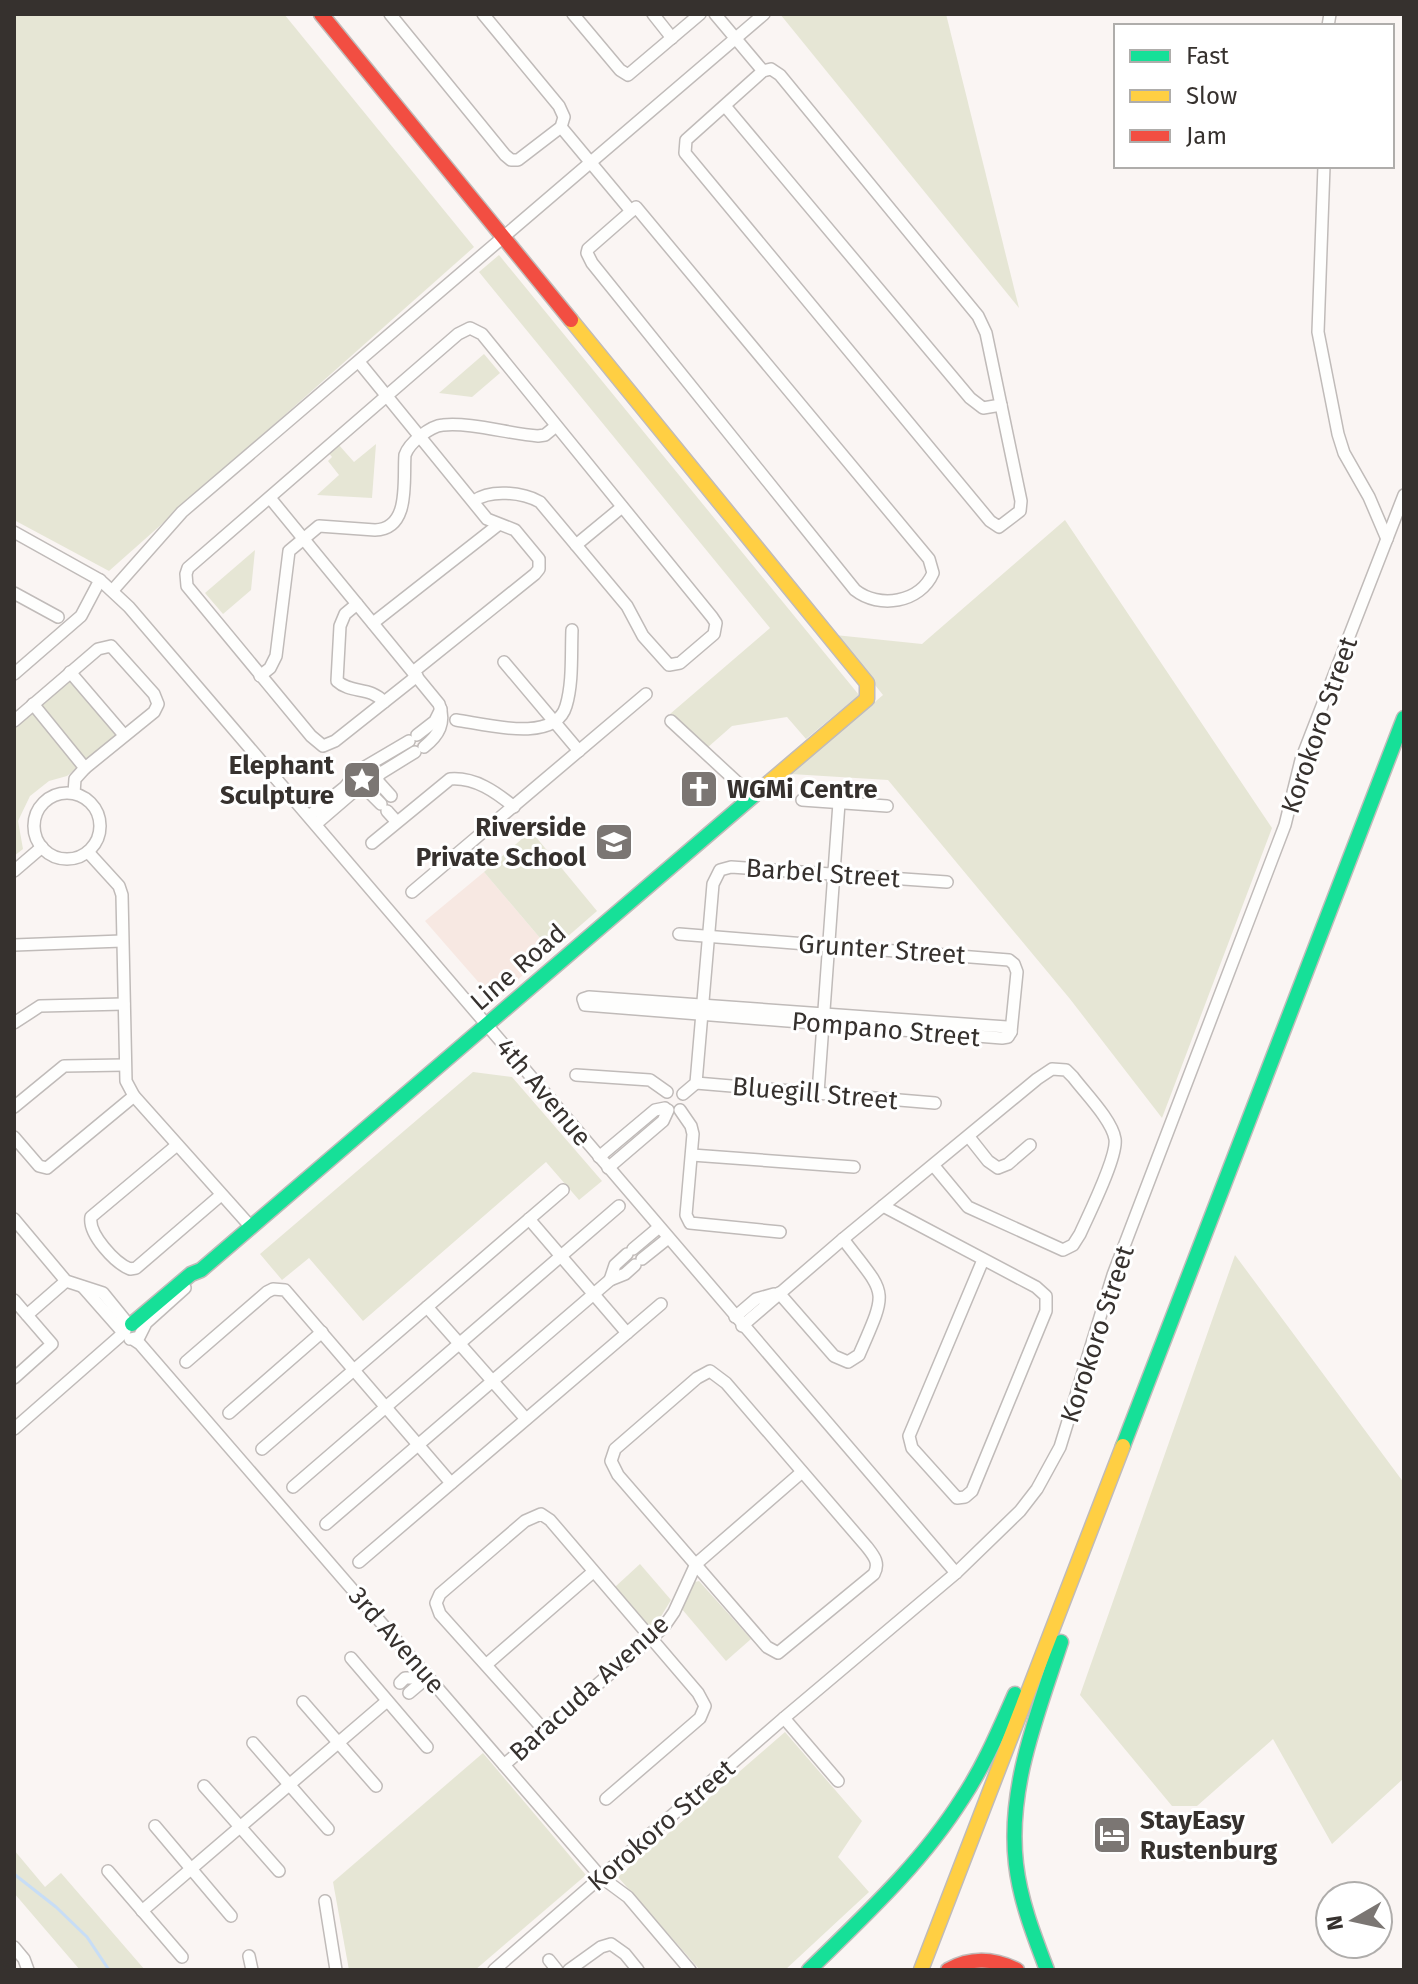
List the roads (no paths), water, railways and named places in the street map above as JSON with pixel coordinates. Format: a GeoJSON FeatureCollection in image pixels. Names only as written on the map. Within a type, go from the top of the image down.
{"type":"FeatureCollection","features":[{"type":"Feature","properties":{"kind":"main road"},"geometry":{"type":"LineString","coordinates":[[321,14],[503,239]]}},
{"type":"Feature","properties":{"kind":"main road","name":"Line Road"},"geometry":{"type":"LineString","coordinates":[[130,1332],[191,1274],[201,1270],[488,1026],[867,699],[868,686],[858,670],[503,239]]}},
{"type":"Feature","properties":{"kind":"main road"},"geometry":{"type":"LineString","coordinates":[[921,1970],[1404,718]]}},
{"type":"Feature","properties":{"kind":"main road"},"geometry":{"type":"LineString","coordinates":[[809,1970],[909,1868],[965,1794],[1014,1696],[1159,1333],[1187,1280]]}},
{"type":"Feature","properties":{"kind":"main road"},"geometry":{"type":"LineString","coordinates":[[1047,1970],[1026,1911],[1017,1871],[1015,1828],[1018,1791],[1029,1745],[1133,1417]]}},
{"type":"Feature","properties":{"kind":"main road"},"geometry":{"type":"LineString","coordinates":[[948,1970],[967,1961],[984,1959],[1001,1962],[1017,1970]]}},
{"type":"Feature","properties":{"kind":"street"},"geometry":{"type":"LineString","coordinates":[[390,14],[511,160],[524,158],[561,127],[564,117],[559,106],[483,14]]}},
{"type":"Feature","properties":{"kind":"street"},"geometry":{"type":"LineString","coordinates":[[573,14],[625,74],[630,74],[700,14]]}},
{"type":"Feature","properties":{"kind":"street"},"geometry":{"type":"LineString","coordinates":[[653,14],[672,38]]}},
{"type":"Feature","properties":{"kind":"street"},"geometry":{"type":"LineString","coordinates":[[715,14],[763,71]]}},
{"type":"Feature","properties":{"kind":"street"},"geometry":{"type":"LineString","coordinates":[[113,590],[182,512],[764,14]]}},
{"type":"Feature","properties":{"kind":"street"},"geometry":{"type":"LineString","coordinates":[[771,69],[780,75],[978,316],[986,333],[1021,507],[999,527],[990,521],[685,153],[686,140],[725,106],[763,71],[771,69]]}},
{"type":"Feature","properties":{"kind":"street"},"geometry":{"type":"LineString","coordinates":[[725,106],[970,398],[983,408],[1001,405]]}},
{"type":"Feature","properties":{"kind":"street"},"geometry":{"type":"LineString","coordinates":[[561,127],[631,211]]}},
{"type":"Feature","properties":{"kind":"street"},"geometry":{"type":"LineString","coordinates":[[1324,168],[1318,332],[1344,453],[1369,497],[1387,539]]}},
{"type":"Feature","properties":{"kind":"street"},"geometry":{"type":"LineString","coordinates":[[636,207],[929,559],[933,573],[927,583],[905,598],[890,602],[871,600],[855,590],[592,263],[588,249],[631,211],[636,207]]}},
{"type":"Feature","properties":{"kind":"street"},"geometry":{"type":"LineString","coordinates":[[359,362],[387,395],[422,437],[487,519],[515,530],[521,536],[539,559],[539,569],[384,702],[335,741],[323,746],[311,736],[187,586],[188,568],[270,498],[387,395],[458,334],[470,328],[477,330],[716,623],[714,634],[680,663],[669,665],[643,636],[627,606],[535,499],[491,493],[474,501]]}},
{"type":"Feature","properties":{"kind":"street"},"geometry":{"type":"LineString","coordinates":[[260,676],[270,668],[276,656],[289,551],[319,526],[383,530],[394,524],[401,513],[406,450],[438,426],[446,424],[538,436],[545,435],[556,426]]}},
{"type":"Feature","properties":{"kind":"street","name":"Korokoro Street"},"geometry":{"type":"LineString","coordinates":[[494,1970],[956,1573],[1020,1511],[1045,1476],[1060,1447],[1113,1275],[1285,825],[1301,760],[1404,495]]}},
{"type":"Feature","properties":{"kind":"street"},"geometry":{"type":"LineString","coordinates":[[270,498],[441,709],[442,725],[437,736],[313,820]]}},
{"type":"Feature","properties":{"kind":"street"},"geometry":{"type":"LineString","coordinates":[[576,545],[622,507]]}},
{"type":"Feature","properties":{"kind":"street"},"geometry":{"type":"LineString","coordinates":[[373,623],[498,525]]}},
{"type":"Feature","properties":{"kind":"street","name":"4th Avenue"},"geometry":{"type":"LineString","coordinates":[[14,532],[113,590],[956,1573]]}},
{"type":"Feature","properties":{"kind":"street"},"geometry":{"type":"LineString","coordinates":[[14,674],[81,616],[100,580]]}},
{"type":"Feature","properties":{"kind":"street"},"geometry":{"type":"LineString","coordinates":[[14,593],[58,617]]}},
{"type":"Feature","properties":{"kind":"street"},"geometry":{"type":"LineString","coordinates":[[357,604],[345,614],[340,626],[337,681],[344,687],[371,691],[384,702]]}},
{"type":"Feature","properties":{"kind":"street"},"geometry":{"type":"LineString","coordinates":[[456,720],[523,729],[539,728],[555,722],[564,713],[568,700],[572,630]]}},
{"type":"Feature","properties":{"kind":"street"},"geometry":{"type":"LineString","coordinates":[[14,721],[98,649],[111,646],[154,694],[157,709],[85,768],[75,779],[74,793]]}},
{"type":"Feature","properties":{"kind":"street"},"geometry":{"type":"LineString","coordinates":[[504,662],[579,751]]}},
{"type":"Feature","properties":{"kind":"street"},"geometry":{"type":"LineString","coordinates":[[70,672],[124,735]]}},
{"type":"Feature","properties":{"kind":"street"},"geometry":{"type":"LineString","coordinates":[[412,892],[646,694]]}},
{"type":"Feature","properties":{"kind":"street"},"geometry":{"type":"LineString","coordinates":[[33,704],[85,768]]}},
{"type":"Feature","properties":{"kind":"street"},"geometry":{"type":"LineString","coordinates":[[313,820],[358,771],[413,738],[435,721],[441,709]]}},
{"type":"Feature","properties":{"kind":"street"},"geometry":{"type":"LineString","coordinates":[[671,721],[752,796]]}},
{"type":"Feature","properties":{"kind":"street"},"geometry":{"type":"LineString","coordinates":[[358,771],[364,771],[376,779],[389,804],[401,817]]}},
{"type":"Feature","properties":{"kind":"street"},"geometry":{"type":"LineString","coordinates":[[372,843],[446,780],[454,778],[491,789],[514,807]]}},
{"type":"Feature","properties":{"kind":"street"},"geometry":{"type":"LineString","coordinates":[[361,790],[389,804]]}},
{"type":"Feature","properties":{"kind":"street"},"geometry":{"type":"LineString","coordinates":[[74,793],[90,801],[100,818],[99,837],[88,852],[77,858],[64,859],[42,847],[34,828],[38,809],[53,795],[74,793]]}},
{"type":"Feature","properties":{"kind":"street"},"geometry":{"type":"LineString","coordinates":[[802,800],[887,806]]}},
{"type":"Feature","properties":{"kind":"street"},"geometry":{"type":"LineString","coordinates":[[818,1093],[839,803]]}},
{"type":"Feature","properties":{"kind":"street"},"geometry":{"type":"LineString","coordinates":[[14,871],[42,847]]}},
{"type":"Feature","properties":{"kind":"street"},"geometry":{"type":"LineString","coordinates":[[88,852],[119,886],[122,895],[126,1081],[134,1096],[251,1227]]}},
{"type":"Feature","properties":{"kind":"street","name":"Barbel Street"},"geometry":{"type":"LineString","coordinates":[[708,936],[713,884],[720,870],[731,867],[947,882]]}},
{"type":"Feature","properties":{"kind":"street","name":"Grunter Street"},"geometry":{"type":"LineString","coordinates":[[679,934],[1012,961],[1017,972],[1011,1032]]}},
{"type":"Feature","properties":{"kind":"street"},"geometry":{"type":"LineString","coordinates":[[683,1094],[696,1083],[708,936]]}},
{"type":"Feature","properties":{"kind":"street"},"geometry":{"type":"LineString","coordinates":[[14,945],[122,941]]}},
{"type":"Feature","properties":{"kind":"street","name":"Pompano Street"},"geometry":{"type":"LineString","coordinates":[[609,1003],[978,1030],[1007,1027],[1011,1032]]}},
{"type":"Feature","properties":{"kind":"street"},"geometry":{"type":"LineString","coordinates":[[14,1023],[40,1006],[124,1004]]}},
{"type":"Feature","properties":{"kind":"street"},"geometry":{"type":"LineString","coordinates":[[14,1107],[64,1066],[125,1065]]}},
{"type":"Feature","properties":{"kind":"street"},"geometry":{"type":"LineString","coordinates":[[739,1321],[779,1293],[1045,1073],[1060,1068],[1066,1070],[1108,1123],[1115,1139],[1113,1154],[1073,1245],[1063,1250],[977,1212],[963,1202],[934,1166]]}},
{"type":"Feature","properties":{"kind":"street"},"geometry":{"type":"LineString","coordinates":[[576,1075],[650,1080],[667,1092]]}},
{"type":"Feature","properties":{"kind":"street","name":"Bluegill Street"},"geometry":{"type":"LineString","coordinates":[[696,1083],[935,1103]]}},
{"type":"Feature","properties":{"kind":"street"},"geometry":{"type":"LineString","coordinates":[[599,1157],[655,1110],[671,1109],[685,1102],[683,1094],[675,1090],[667,1092],[663,1099],[671,1109],[691,1126],[692,1155],[686,1215],[690,1223],[780,1232]]}},
{"type":"Feature","properties":{"kind":"street"},"geometry":{"type":"LineString","coordinates":[[14,1137],[39,1166],[47,1168],[134,1096]]}},
{"type":"Feature","properties":{"kind":"street"},"geometry":{"type":"LineString","coordinates":[[608,1168],[663,1121],[671,1109]]}},
{"type":"Feature","properties":{"kind":"street"},"geometry":{"type":"LineString","coordinates":[[969,1137],[988,1161],[998,1168],[1008,1164],[1030,1145]]}},
{"type":"Feature","properties":{"kind":"street"},"geometry":{"type":"LineString","coordinates":[[177,1145],[91,1217],[92,1231],[125,1267],[136,1268],[221,1195]]}},
{"type":"Feature","properties":{"kind":"street"},"geometry":{"type":"LineString","coordinates":[[692,1155],[854,1167]]}},
{"type":"Feature","properties":{"kind":"street"},"geometry":{"type":"LineString","coordinates":[[262,1449],[563,1190]]}},
{"type":"Feature","properties":{"kind":"street"},"geometry":{"type":"LineString","coordinates":[[293,1487],[619,1206]]}},
{"type":"Feature","properties":{"kind":"street"},"geometry":{"type":"LineString","coordinates":[[883,1206],[1041,1290],[1046,1296],[1047,1306],[972,1491],[961,1498],[955,1496],[912,1448],[909,1436],[983,1260]]}},
{"type":"Feature","properties":{"kind":"street"},"geometry":{"type":"LineString","coordinates":[[14,1219],[66,1281],[27,1315]]}},
{"type":"Feature","properties":{"kind":"street"},"geometry":{"type":"LineString","coordinates":[[529,1219],[627,1333]]}},
{"type":"Feature","properties":{"kind":"street"},"geometry":{"type":"LineString","coordinates":[[610,1280],[615,1265],[658,1228]]}},
{"type":"Feature","properties":{"kind":"street"},"geometry":{"type":"LineString","coordinates":[[326,1524],[610,1280],[625,1274],[667,1239]]}},
{"type":"Feature","properties":{"kind":"street"},"geometry":{"type":"LineString","coordinates":[[779,1293],[834,1356],[848,1362],[854,1360],[878,1311],[881,1295],[875,1280],[843,1239]]}},
{"type":"Feature","properties":{"kind":"street","name":"3rd Avenue"},"geometry":{"type":"LineString","coordinates":[[66,1281],[103,1293],[130,1332],[191,1405],[601,1877],[628,1897],[690,1970]]}},
{"type":"Feature","properties":{"kind":"street"},"geometry":{"type":"LineString","coordinates":[[186,1362],[273,1289],[285,1290],[451,1483]]}},
{"type":"Feature","properties":{"kind":"street"},"geometry":{"type":"LineString","coordinates":[[14,1300],[52,1344],[14,1378]]}},
{"type":"Feature","properties":{"kind":"street"},"geometry":{"type":"LineString","coordinates":[[359,1562],[661,1304]]}},
{"type":"Feature","properties":{"kind":"street"},"geometry":{"type":"LineString","coordinates":[[427,1307],[526,1419]]}},
{"type":"Feature","properties":{"kind":"street","name":"Line Road"},"geometry":{"type":"LineString","coordinates":[[14,1429],[79,1370],[130,1332]]}},
{"type":"Feature","properties":{"kind":"street"},"geometry":{"type":"LineString","coordinates":[[229,1413],[322,1332]]}},
{"type":"Feature","properties":{"kind":"street"},"geometry":{"type":"LineString","coordinates":[[710,1371],[726,1383],[873,1555],[877,1568],[867,1581],[778,1653],[767,1647],[696,1564],[618,1475],[611,1461],[615,1449],[697,1378],[710,1371]]}},
{"type":"Feature","properties":{"kind":"street","name":"Baracuda Avenue"},"geometry":{"type":"LineString","coordinates":[[504,1765],[651,1638],[674,1612],[696,1564],[802,1472]]}},
{"type":"Feature","properties":{"kind":"street"},"geometry":{"type":"LineString","coordinates":[[544,1730],[440,1614],[436,1603],[440,1594],[525,1521],[541,1514],[550,1520],[698,1693],[705,1706],[700,1718],[606,1799]]}},
{"type":"Feature","properties":{"kind":"street"},"geometry":{"type":"LineString","coordinates":[[487,1664],[593,1572]]}},
{"type":"Feature","properties":{"kind":"street"},"geometry":{"type":"LineString","coordinates":[[351,1658],[427,1747]]}},
{"type":"Feature","properties":{"kind":"street"},"geometry":{"type":"LineString","coordinates":[[142,1911],[388,1702],[405,1678],[426,1674]]}},
{"type":"Feature","properties":{"kind":"street"},"geometry":{"type":"LineString","coordinates":[[388,1702],[407,1695],[426,1674]]}},
{"type":"Feature","properties":{"kind":"street"},"geometry":{"type":"LineString","coordinates":[[303,1702],[376,1786]]}},
{"type":"Feature","properties":{"kind":"street"},"geometry":{"type":"LineString","coordinates":[[784,1718],[838,1781]]}},
{"type":"Feature","properties":{"kind":"street"},"geometry":{"type":"LineString","coordinates":[[253,1743],[328,1829]]}},
{"type":"Feature","properties":{"kind":"street"},"geometry":{"type":"LineString","coordinates":[[204,1786],[279,1871]]}},
{"type":"Feature","properties":{"kind":"street"},"geometry":{"type":"LineString","coordinates":[[155,1826],[231,1916]]}},
{"type":"Feature","properties":{"kind":"street"},"geometry":{"type":"LineString","coordinates":[[108,1871],[182,1957]]}},
{"type":"Feature","properties":{"kind":"street"},"geometry":{"type":"LineString","coordinates":[[325,1901],[336,1970]]}},
{"type":"Feature","properties":{"kind":"street"},"geometry":{"type":"LineString","coordinates":[[569,1970],[601,1947],[611,1944],[621,1950],[638,1970]]}},
{"type":"Feature","properties":{"kind":"street"},"geometry":{"type":"LineString","coordinates":[[14,1947],[28,1970]]}},
{"type":"Feature","properties":{"kind":"street"},"geometry":{"type":"LineString","coordinates":[[249,1956],[252,1970]]}},
{"type":"Feature","properties":{"kind":"waterway"},"geometry":{"type":"LineString","coordinates":[[14,1874],[56,1907],[87,1937],[109,1970]]}},
{"type":"Feature","properties":{"kind":"place","name":"Elephant Sculpture"},"geometry":{"type":"Point","coordinates":[362,780]}},
{"type":"Feature","properties":{"kind":"place","name":"WGMi Centre"},"geometry":{"type":"Point","coordinates":[699,789]}},
{"type":"Feature","properties":{"kind":"place","name":"Riverside Private School"},"geometry":{"type":"Point","coordinates":[614,842]}},
{"type":"Feature","properties":{"kind":"place","name":"StayEasy Rustenburg"},"geometry":{"type":"Point","coordinates":[1112,1835]}}]}
